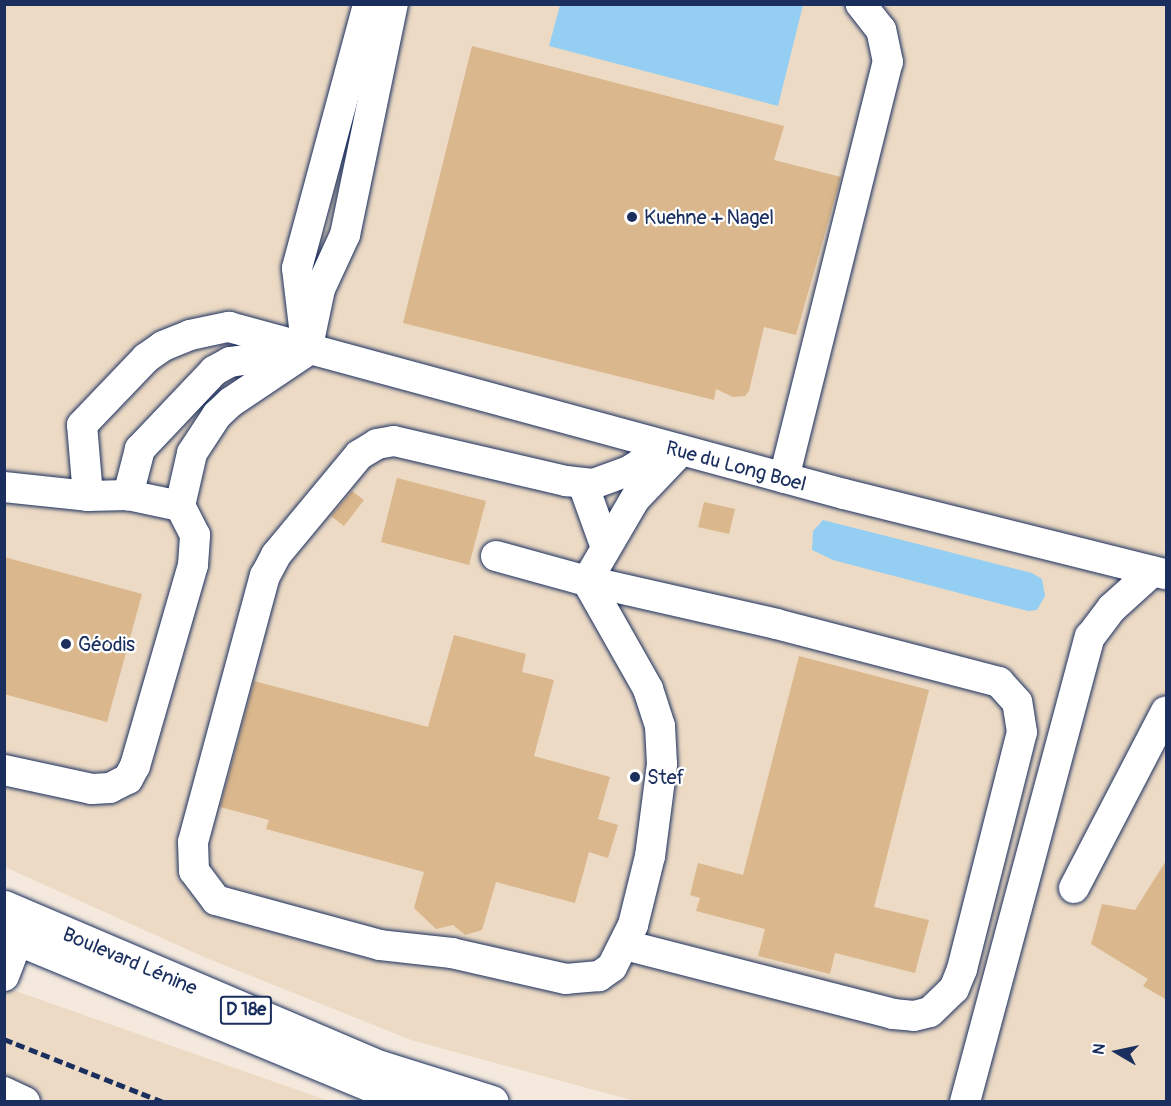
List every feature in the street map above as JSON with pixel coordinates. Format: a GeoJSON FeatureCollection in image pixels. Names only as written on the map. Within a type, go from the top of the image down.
{"type":"FeatureCollection","features":[{"type":"Feature","properties":{"kind":"main road","name":"Boulevard Lénine"},"geometry":{"type":"LineString","coordinates":[[4,907],[380,1067],[492,1101]]}},
{"type":"Feature","properties":{"kind":"main road","name":"D 18e"},"geometry":{"type":"LineString","coordinates":[[11,936],[412,1101]]}},
{"type":"Feature","properties":{"kind":"street"},"geometry":{"type":"LineString","coordinates":[[307,351],[297,268],[368,4]]}},
{"type":"Feature","properties":{"kind":"street"},"geometry":{"type":"LineString","coordinates":[[4,770],[92,789],[110,788],[128,779],[135,766],[193,565],[195,535],[180,506],[192,453],[217,415],[307,351],[320,290],[345,235],[393,4]]}},
{"type":"Feature","properties":{"kind":"street"},"geometry":{"type":"LineString","coordinates":[[784,478],[888,62],[881,30],[861,4]]}},
{"type":"Feature","properties":{"kind":"street","name":"Rue du Long Boel"},"geometry":{"type":"LineString","coordinates":[[88,496],[82,425],[146,358],[163,346],[190,334],[229,327],[307,351],[784,478],[1160,572]]}},
{"type":"Feature","properties":{"kind":"street"},"geometry":{"type":"LineString","coordinates":[[128,495],[140,449],[214,371],[230,362],[307,351]]}},
{"type":"Feature","properties":{"kind":"street"},"geometry":{"type":"LineString","coordinates":[[587,581],[648,689],[660,726],[662,764],[650,856],[625,945],[612,967],[584,980],[452,953],[380,945],[231,907],[202,887],[191,858],[265,576],[276,555],[359,455],[377,444],[394,441],[583,484],[615,477],[674,449]]}},
{"type":"Feature","properties":{"kind":"street"},"geometry":{"type":"LineString","coordinates":[[587,581],[605,545],[635,499],[674,449]]}},
{"type":"Feature","properties":{"kind":"street"},"geometry":{"type":"LineString","coordinates":[[583,484],[605,545]]}},
{"type":"Feature","properties":{"kind":"street"},"geometry":{"type":"LineString","coordinates":[[4,487],[88,496],[128,495],[180,506]]}},
{"type":"Feature","properties":{"kind":"street"},"geometry":{"type":"LineString","coordinates":[[496,556],[587,581],[777,624],[983,677],[999,682],[1009,691],[1022,715],[1018,755],[962,969],[954,988],[930,1012],[914,1016],[893,1014],[625,945]]}},
{"type":"Feature","properties":{"kind":"street"},"geometry":{"type":"LineString","coordinates":[[965,1101],[1090,637],[1112,608],[1160,572]]}},
{"type":"Feature","properties":{"kind":"street"},"geometry":{"type":"LineString","coordinates":[[1074,888],[1167,711]]}},
{"type":"Feature","properties":{"kind":"street"},"geometry":{"type":"LineString","coordinates":[[4,976],[11,936]]}},
{"type":"Feature","properties":{"kind":"street"},"geometry":{"type":"LineString","coordinates":[[4,1092],[25,1101]]}},
{"type":"Feature","properties":{"kind":"shaded area"},"geometry":{"type":"Polygon","coordinates":[[[5,5],[1166,5],[1166,1101],[635,1101],[411,1040],[204,957],[5,867],[5,5]]]}},
{"type":"Feature","properties":{"kind":"shaded area"},"geometry":{"type":"Polygon","coordinates":[[[4,987],[24,994],[329,1101],[5,1101],[4,987]]]}},
{"type":"Feature","properties":{"kind":"water"},"geometry":{"type":"Polygon","coordinates":[[[560,4],[803,5],[778,106],[549,46],[560,4]]]}},
{"type":"Feature","properties":{"kind":"water"},"geometry":{"type":"Polygon","coordinates":[[[823,520],[1032,573],[1042,579],[1045,596],[1037,610],[1028,611],[833,560],[812,550],[813,531],[823,520]]]}},
{"type":"Feature","properties":{"kind":"building","name":"Kuehne + Nagel"},"geometry":{"type":"Polygon","coordinates":[[[472,46],[784,126],[774,160],[841,177],[796,335],[764,327],[749,391],[745,396],[733,397],[716,389],[714,400],[403,323],[472,46]]]}},
{"type":"Feature","properties":{"kind":"building"},"geometry":{"type":"Polygon","coordinates":[[[397,478],[486,501],[469,565],[381,542],[397,478]]]}},
{"type":"Feature","properties":{"kind":"building"},"geometry":{"type":"Polygon","coordinates":[[[352,491],[364,500],[344,526],[331,516],[352,491]]]}},
{"type":"Feature","properties":{"kind":"building"},"geometry":{"type":"Polygon","coordinates":[[[704,502],[735,509],[729,534],[698,527],[704,502]]]}},
{"type":"Feature","properties":{"kind":"building","name":"Géodis"},"geometry":{"type":"Polygon","coordinates":[[[4,557],[142,594],[107,722],[4,694],[4,557]]]}},
{"type":"Feature","properties":{"kind":"building"},"geometry":{"type":"Polygon","coordinates":[[[454,635],[526,654],[522,672],[554,680],[534,756],[610,777],[598,819],[618,825],[608,858],[589,852],[575,903],[496,882],[482,930],[465,935],[453,925],[436,929],[414,908],[424,872],[266,829],[269,820],[220,807],[254,681],[428,727],[454,635]]]}},
{"type":"Feature","properties":{"kind":"building"},"geometry":{"type":"Polygon","coordinates":[[[799,656],[929,690],[874,907],[929,920],[915,973],[835,953],[830,974],[758,956],[765,929],[696,911],[700,898],[690,895],[698,863],[743,875],[799,656]]]}},
{"type":"Feature","properties":{"kind":"building"},"geometry":{"type":"Polygon","coordinates":[[[1167,859],[1167,1000],[1143,986],[1148,979],[1091,944],[1102,904],[1135,910],[1167,859]]]}},
{"type":"Feature","properties":{"kind":"railway"},"geometry":{"type":"LineString","coordinates":[[4,1039],[163,1102]]}},
{"type":"Feature","properties":{"kind":"place","name":"Kuehne + Nagel"},"geometry":{"type":"Point","coordinates":[632,217]}},
{"type":"Feature","properties":{"kind":"place","name":"Géodis"},"geometry":{"type":"Point","coordinates":[66,644]}},
{"type":"Feature","properties":{"kind":"place","name":"Stef"},"geometry":{"type":"Point","coordinates":[635,777]}}]}
